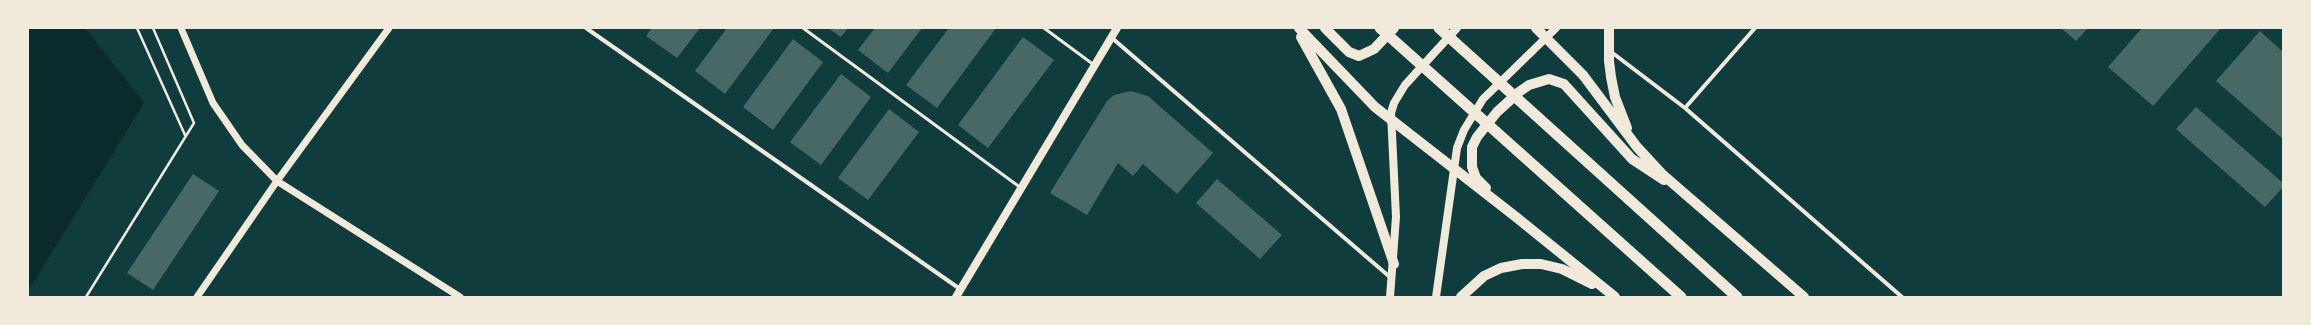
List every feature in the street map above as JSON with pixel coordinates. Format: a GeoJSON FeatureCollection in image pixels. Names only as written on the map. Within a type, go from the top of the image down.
{"type":"FeatureCollection","features":[{"type":"Feature","properties":{"kind":"highway"},"geometry":{"type":"LineString","coordinates":[[1380,28],[1681,297]]}},
{"type":"Feature","properties":{"kind":"highway"},"geometry":{"type":"LineString","coordinates":[[1439,28],[1737,297]]}},
{"type":"Feature","properties":{"kind":"main road"},"geometry":{"type":"LineString","coordinates":[[956,297],[1117,28]]}},
{"type":"Feature","properties":{"kind":"main road"},"geometry":{"type":"LineString","coordinates":[[1296,28],[1341,108],[1394,264]]}},
{"type":"Feature","properties":{"kind":"main road"},"geometry":{"type":"LineString","coordinates":[[1299,28],[1356,90],[1391,121],[1516,217],[1614,297]]}},
{"type":"Feature","properties":{"kind":"main road"},"geometry":{"type":"LineString","coordinates":[[1325,28],[1349,52],[1360,56],[1374,49],[1394,28]]}},
{"type":"Feature","properties":{"kind":"main road"},"geometry":{"type":"LineString","coordinates":[[1390,297],[1394,264],[1396,211],[1391,121],[1394,103],[1405,84],[1457,28]]}},
{"type":"Feature","properties":{"kind":"main road"},"geometry":{"type":"LineString","coordinates":[[1536,28],[1583,75],[1637,147],[1676,186],[1804,297]]}},
{"type":"Feature","properties":{"kind":"main road"},"geometry":{"type":"LineString","coordinates":[[1436,297],[1457,148],[1472,115],[1495,86],[1556,28]]}},
{"type":"Feature","properties":{"kind":"main road"},"geometry":{"type":"LineString","coordinates":[[1609,28],[1608,50],[1615,98],[1637,147]]}},
{"type":"Feature","properties":{"kind":"main road"},"geometry":{"type":"LineString","coordinates":[[1516,217],[1476,178],[1470,158],[1472,147],[1485,125],[1519,92],[1540,80],[1557,80],[1564,84],[1632,159],[1647,171],[1676,186]]}},
{"type":"Feature","properties":{"kind":"main road"},"geometry":{"type":"LineString","coordinates":[[1461,297],[1490,273],[1501,268],[1535,264],[1562,269],[1614,297]]}},
{"type":"Feature","properties":{"kind":"street"},"geometry":{"type":"LineString","coordinates":[[182,28],[213,103],[242,145],[277,180],[460,297]]}},
{"type":"Feature","properties":{"kind":"street"},"geometry":{"type":"LineString","coordinates":[[197,297],[277,180],[389,28]]}},
{"type":"Feature","properties":{"kind":"street"},"geometry":{"type":"LineString","coordinates":[[586,28],[960,289]]}},
{"type":"Feature","properties":{"kind":"street"},"geometry":{"type":"LineString","coordinates":[[1685,108],[1755,28]]}},
{"type":"Feature","properties":{"kind":"street"},"geometry":{"type":"LineString","coordinates":[[1112,38],[1392,279]]}},
{"type":"Feature","properties":{"kind":"street"},"geometry":{"type":"LineString","coordinates":[[1608,50],[1685,108],[1902,297]]}},
{"type":"Feature","properties":{"kind":"lane"},"geometry":{"type":"LineString","coordinates":[[803,28],[1022,189]]}},
{"type":"Feature","properties":{"kind":"lane"},"geometry":{"type":"LineString","coordinates":[[1044,28],[1095,66]]}},
{"type":"Feature","properties":{"kind":"path"},"geometry":{"type":"LineString","coordinates":[[137,28],[185,135]]}},
{"type":"Feature","properties":{"kind":"path"},"geometry":{"type":"LineString","coordinates":[[86,297],[185,135],[194,123],[153,28]]}},
{"type":"Feature","properties":{"kind":"water"},"geometry":{"type":"Polygon","coordinates":[[[28,28],[85,28],[144,103],[28,291],[28,28]]]}},
{"type":"Feature","properties":{"kind":"building"},"geometry":{"type":"Polygon","coordinates":[[[652,28],[700,28],[677,58],[646,36],[652,28]]]}},
{"type":"Feature","properties":{"kind":"building"},"geometry":{"type":"Polygon","coordinates":[[[727,28],[774,28],[725,94],[695,71],[727,28]]]}},
{"type":"Feature","properties":{"kind":"building"},"geometry":{"type":"Polygon","coordinates":[[[828,28],[848,28],[841,37],[828,28]]]}},
{"type":"Feature","properties":{"kind":"building"},"geometry":{"type":"Polygon","coordinates":[[[875,28],[922,28],[888,73],[858,50],[875,28]]]}},
{"type":"Feature","properties":{"kind":"building"},"geometry":{"type":"Polygon","coordinates":[[[949,28],[996,28],[937,108],[906,85],[949,28]]]}},
{"type":"Feature","properties":{"kind":"building"},"geometry":{"type":"Polygon","coordinates":[[[2061,28],[2088,28],[2076,41],[2061,28]]]}},
{"type":"Feature","properties":{"kind":"building"},"geometry":{"type":"Polygon","coordinates":[[[2142,28],[2221,28],[2153,106],[2108,67],[2142,28]]]}},
{"type":"Feature","properties":{"kind":"building"},"geometry":{"type":"Polygon","coordinates":[[[2260,31],[2283,52],[2283,139],[2216,81],[2260,31]]]}},
{"type":"Feature","properties":{"kind":"building"},"geometry":{"type":"Polygon","coordinates":[[[1023,37],[1054,60],[988,148],[958,125],[1023,37]]]}},
{"type":"Feature","properties":{"kind":"building"},"geometry":{"type":"Polygon","coordinates":[[[793,39],[823,62],[773,130],[743,107],[793,39]]]}},
{"type":"Feature","properties":{"kind":"building"},"geometry":{"type":"Polygon","coordinates":[[[841,74],[871,97],[821,165],[790,142],[841,74]]]}},
{"type":"Feature","properties":{"kind":"building"},"geometry":{"type":"Polygon","coordinates":[[[1131,91],[1148,96],[1213,153],[1177,194],[1143,164],[1133,176],[1118,163],[1087,215],[1050,193],[1107,101],[1114,95],[1131,91]]]}},
{"type":"Feature","properties":{"kind":"building"},"geometry":{"type":"Polygon","coordinates":[[[2196,107],[2283,183],[2283,187],[2265,207],[2176,129],[2196,107]]]}},
{"type":"Feature","properties":{"kind":"building"},"geometry":{"type":"Polygon","coordinates":[[[889,109],[919,132],[868,200],[838,178],[889,109]]]}},
{"type":"Feature","properties":{"kind":"building"},"geometry":{"type":"Polygon","coordinates":[[[193,174],[219,191],[153,290],[127,273],[193,174]]]}},
{"type":"Feature","properties":{"kind":"building"},"geometry":{"type":"Polygon","coordinates":[[[1217,179],[1282,235],[1260,259],[1196,203],[1217,179]]]}}]}
